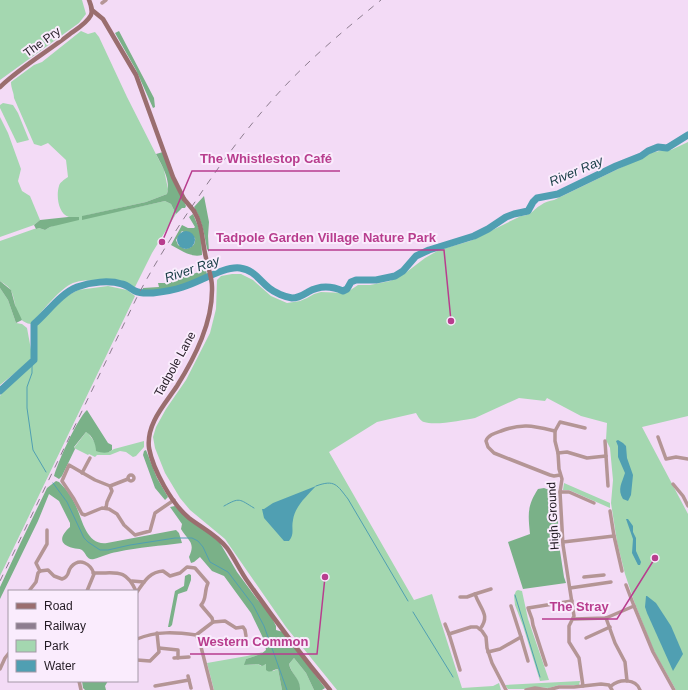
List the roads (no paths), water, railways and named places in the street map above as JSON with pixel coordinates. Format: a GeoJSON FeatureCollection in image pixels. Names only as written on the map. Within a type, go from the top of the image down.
{"type":"FeatureCollection","features":[{"type":"Feature","properties":{"kind":"street"},"geometry":{"type":"LineString","coordinates":[[89,0],[92,10]]}},
{"type":"Feature","properties":{"kind":"street"},"geometry":{"type":"LineString","coordinates":[[102,3],[106,0]]}},
{"type":"Feature","properties":{"kind":"street","name":"The Pry"},"geometry":{"type":"LineString","coordinates":[[0,87],[18,71],[77,28],[90,16],[92,10]]}},
{"type":"Feature","properties":{"kind":"street","name":"Tadpole Lane"},"geometry":{"type":"LineString","coordinates":[[92,10],[103,20],[136,75],[175,181],[184,199],[194,212],[201,226],[212,285],[210,311],[202,337],[183,375],[155,419],[149,437],[152,459],[161,480],[174,500],[186,514],[226,548],[244,576],[287,635],[330,690]]}},
{"type":"Feature","properties":{"kind":"street"},"geometry":{"type":"LineString","coordinates":[[560,475],[550,475],[494,453],[488,447],[486,441],[491,435],[516,426],[527,426],[556,431],[558,424],[561,422],[585,428]]}},
{"type":"Feature","properties":{"kind":"street","name":"High Ground"},"geometry":{"type":"LineString","coordinates":[[556,431],[555,440],[562,481],[560,492],[564,533],[563,542],[574,619],[569,626],[570,644],[576,651],[579,658],[583,686]]}},
{"type":"Feature","properties":{"kind":"street"},"geometry":{"type":"LineString","coordinates":[[658,437],[666,459]]}},
{"type":"Feature","properties":{"kind":"street"},"geometry":{"type":"LineString","coordinates":[[605,441],[608,486]]}},
{"type":"Feature","properties":{"kind":"street"},"geometry":{"type":"LineString","coordinates":[[558,453],[567,452],[586,458],[606,456]]}},
{"type":"Feature","properties":{"kind":"street"},"geometry":{"type":"LineString","coordinates":[[661,461],[676,457],[688,459]]}},
{"type":"Feature","properties":{"kind":"street"},"geometry":{"type":"LineString","coordinates":[[82,473],[90,458]]}},
{"type":"Feature","properties":{"kind":"street"},"geometry":{"type":"LineString","coordinates":[[128,479],[110,486],[69,465],[62,481],[82,514],[84,515],[102,508],[106,508],[117,514],[124,525],[133,533],[137,534],[150,530],[155,513],[174,500]]}},
{"type":"Feature","properties":{"kind":"street"},"geometry":{"type":"LineString","coordinates":[[673,484],[683,496],[688,506]]}},
{"type":"Feature","properties":{"kind":"street"},"geometry":{"type":"LineString","coordinates":[[106,508],[112,491],[110,486]]}},
{"type":"Feature","properties":{"kind":"street"},"geometry":{"type":"LineString","coordinates":[[560,492],[569,492],[594,503]]}},
{"type":"Feature","properties":{"kind":"street"},"geometry":{"type":"LineString","coordinates":[[610,511],[622,571]]}},
{"type":"Feature","properties":{"kind":"street"},"geometry":{"type":"LineString","coordinates":[[40,571],[36,563],[46,544],[47,530]]}},
{"type":"Feature","properties":{"kind":"street"},"geometry":{"type":"LineString","coordinates":[[563,542],[614,536]]}},
{"type":"Feature","properties":{"kind":"street"},"geometry":{"type":"LineString","coordinates":[[40,571],[48,570],[56,577],[63,578],[68,576],[72,566],[82,562],[90,565],[94,573],[87,590]]}},
{"type":"Feature","properties":{"kind":"street"},"geometry":{"type":"LineString","coordinates":[[167,580],[170,576],[180,573],[188,567],[197,569],[208,583],[204,600],[201,605],[212,618],[213,622]]}},
{"type":"Feature","properties":{"kind":"street"},"geometry":{"type":"LineString","coordinates":[[138,591],[151,574],[160,570],[165,571],[170,576]]}},
{"type":"Feature","properties":{"kind":"street"},"geometry":{"type":"LineString","coordinates":[[31,590],[40,571]]}},
{"type":"Feature","properties":{"kind":"street"},"geometry":{"type":"LineString","coordinates":[[94,573],[118,573],[132,581],[144,582]]}},
{"type":"Feature","properties":{"kind":"street"},"geometry":{"type":"LineString","coordinates":[[584,577],[604,575]]}},
{"type":"Feature","properties":{"kind":"street"},"geometry":{"type":"LineString","coordinates":[[594,576],[596,584]]}},
{"type":"Feature","properties":{"kind":"street"},"geometry":{"type":"LineString","coordinates":[[132,581],[136,590]]}},
{"type":"Feature","properties":{"kind":"street"},"geometry":{"type":"LineString","coordinates":[[570,588],[611,582]]}},
{"type":"Feature","properties":{"kind":"street"},"geometry":{"type":"LineString","coordinates":[[626,585],[653,651],[674,690]]}},
{"type":"Feature","properties":{"kind":"street"},"geometry":{"type":"LineString","coordinates":[[460,596],[467,597],[491,589]]}},
{"type":"Feature","properties":{"kind":"street"},"geometry":{"type":"LineString","coordinates":[[475,594],[485,617],[485,622],[480,629]]}},
{"type":"Feature","properties":{"kind":"street"},"geometry":{"type":"LineString","coordinates":[[546,665],[527,606],[572,601]]}},
{"type":"Feature","properties":{"kind":"street"},"geometry":{"type":"LineString","coordinates":[[511,606],[528,661]]}},
{"type":"Feature","properties":{"kind":"street"},"geometry":{"type":"LineString","coordinates":[[574,619],[606,618],[634,606]]}},
{"type":"Feature","properties":{"kind":"street"},"geometry":{"type":"LineString","coordinates":[[606,618],[615,643],[625,664],[627,681]]}},
{"type":"Feature","properties":{"kind":"street"},"geometry":{"type":"LineString","coordinates":[[138,638],[157,633],[170,632],[196,635],[213,622],[223,621],[236,628],[243,627],[246,630],[246,636]]}},
{"type":"Feature","properties":{"kind":"street"},"geometry":{"type":"LineString","coordinates":[[445,624],[460,670]]}},
{"type":"Feature","properties":{"kind":"street"},"geometry":{"type":"LineString","coordinates":[[449,634],[471,627],[480,629],[485,636],[488,652],[493,666],[506,690]]}},
{"type":"Feature","properties":{"kind":"street"},"geometry":{"type":"LineString","coordinates":[[586,638],[610,627]]}},
{"type":"Feature","properties":{"kind":"street"},"geometry":{"type":"LineString","coordinates":[[138,660],[150,661],[159,652],[157,633]]}},
{"type":"Feature","properties":{"kind":"street"},"geometry":{"type":"LineString","coordinates":[[196,635],[200,643],[212,690]]}},
{"type":"Feature","properties":{"kind":"street"},"geometry":{"type":"LineString","coordinates":[[488,652],[500,649],[521,637]]}},
{"type":"Feature","properties":{"kind":"street"},"geometry":{"type":"LineString","coordinates":[[159,648],[178,650],[176,658],[189,656]]}},
{"type":"Feature","properties":{"kind":"street"},"geometry":{"type":"LineString","coordinates":[[0,668],[8,654]]}},
{"type":"Feature","properties":{"kind":"street"},"geometry":{"type":"LineString","coordinates":[[155,686],[188,678],[192,688]]}},
{"type":"Feature","properties":{"kind":"street"},"geometry":{"type":"LineString","coordinates":[[526,690],[548,690],[559,687],[601,684],[608,684],[611,688],[617,682],[627,681],[636,682],[640,690]]}},
{"type":"Feature","properties":{"kind":"street"},"geometry":{"type":"LineString","coordinates":[[162,685],[162,690]]}},
{"type":"Feature","properties":{"kind":"water"},"geometry":{"type":"Polygon","coordinates":[[[182,231],[190,231],[195,236],[193,247],[190,249],[182,249],[177,244],[177,236],[182,231]]]}},
{"type":"Feature","properties":{"kind":"water"},"geometry":{"type":"Polygon","coordinates":[[[618,440],[626,446],[627,458],[633,475],[631,495],[628,501],[623,499],[620,492],[625,473],[618,457],[618,446],[616,441],[618,440]]]}},
{"type":"Feature","properties":{"kind":"water"},"geometry":{"type":"Polygon","coordinates":[[[316,486],[296,510],[292,523],[292,536],[289,541],[284,541],[264,518],[262,509],[273,503],[316,486]]]}},
{"type":"Feature","properties":{"kind":"water"},"geometry":{"type":"Polygon","coordinates":[[[626,519],[628,519],[633,526],[633,532],[636,538],[636,551],[641,562],[640,565],[638,565],[632,553],[633,539],[626,519]]]}},
{"type":"Feature","properties":{"kind":"water"},"geometry":{"type":"Polygon","coordinates":[[[646,596],[656,603],[671,626],[683,654],[673,671],[647,613],[645,607],[646,596]]]}},
{"type":"Feature","properties":{"kind":"waterway","name":"River Ray"},"geometry":{"type":"LineString","coordinates":[[0,391],[34,360],[34,324],[60,298],[77,287],[94,283],[111,282],[127,286],[140,293],[157,293],[190,285],[227,269],[240,268],[253,273],[274,292],[292,298],[299,297],[321,287],[330,287],[343,291],[347,289],[351,282],[356,280],[376,280],[395,276],[403,271],[416,256],[429,250],[474,236],[506,217],[528,211],[537,198],[558,194],[616,166],[641,156],[648,151],[658,147],[667,148],[688,135]]}},
{"type":"Feature","properties":{"kind":"waterway"},"geometry":{"type":"LineString","coordinates":[[32,362],[32,373],[27,387],[27,408],[33,450],[46,472]]}},
{"type":"Feature","properties":{"kind":"waterway"},"geometry":{"type":"LineString","coordinates":[[53,483],[67,502],[84,538],[100,550],[108,550],[175,538],[192,538],[198,541],[203,547],[210,562],[228,572],[253,605],[264,626],[287,690]]}},
{"type":"Feature","properties":{"kind":"waterway"},"geometry":{"type":"LineString","coordinates":[[316,486],[332,483],[341,490],[348,499],[408,601]]}},
{"type":"Feature","properties":{"kind":"waterway"},"geometry":{"type":"LineString","coordinates":[[224,506],[233,501],[239,500],[254,508]]}},
{"type":"Feature","properties":{"kind":"waterway"},"geometry":{"type":"LineString","coordinates":[[515,595],[540,677]]}},
{"type":"Feature","properties":{"kind":"waterway"},"geometry":{"type":"LineString","coordinates":[[413,612],[453,677]]}},
{"type":"Feature","properties":{"kind":"railway"},"geometry":{"type":"LineString","coordinates":[[0,581],[137,297],[158,259],[181,223],[228,155],[272,100],[295,75],[381,0]]}},
{"type":"Feature","properties":{"kind":"place","name":"The Whistlestop Café"},"geometry":{"type":"Point","coordinates":[162,242]}},
{"type":"Feature","properties":{"kind":"place","name":"Tadpole Garden Village Nature Park"},"geometry":{"type":"Point","coordinates":[451,321]}},
{"type":"Feature","properties":{"kind":"place","name":"The Stray"},"geometry":{"type":"Point","coordinates":[655,558]}},
{"type":"Feature","properties":{"kind":"place","name":"Western Common"},"geometry":{"type":"Point","coordinates":[325,577]}}]}
